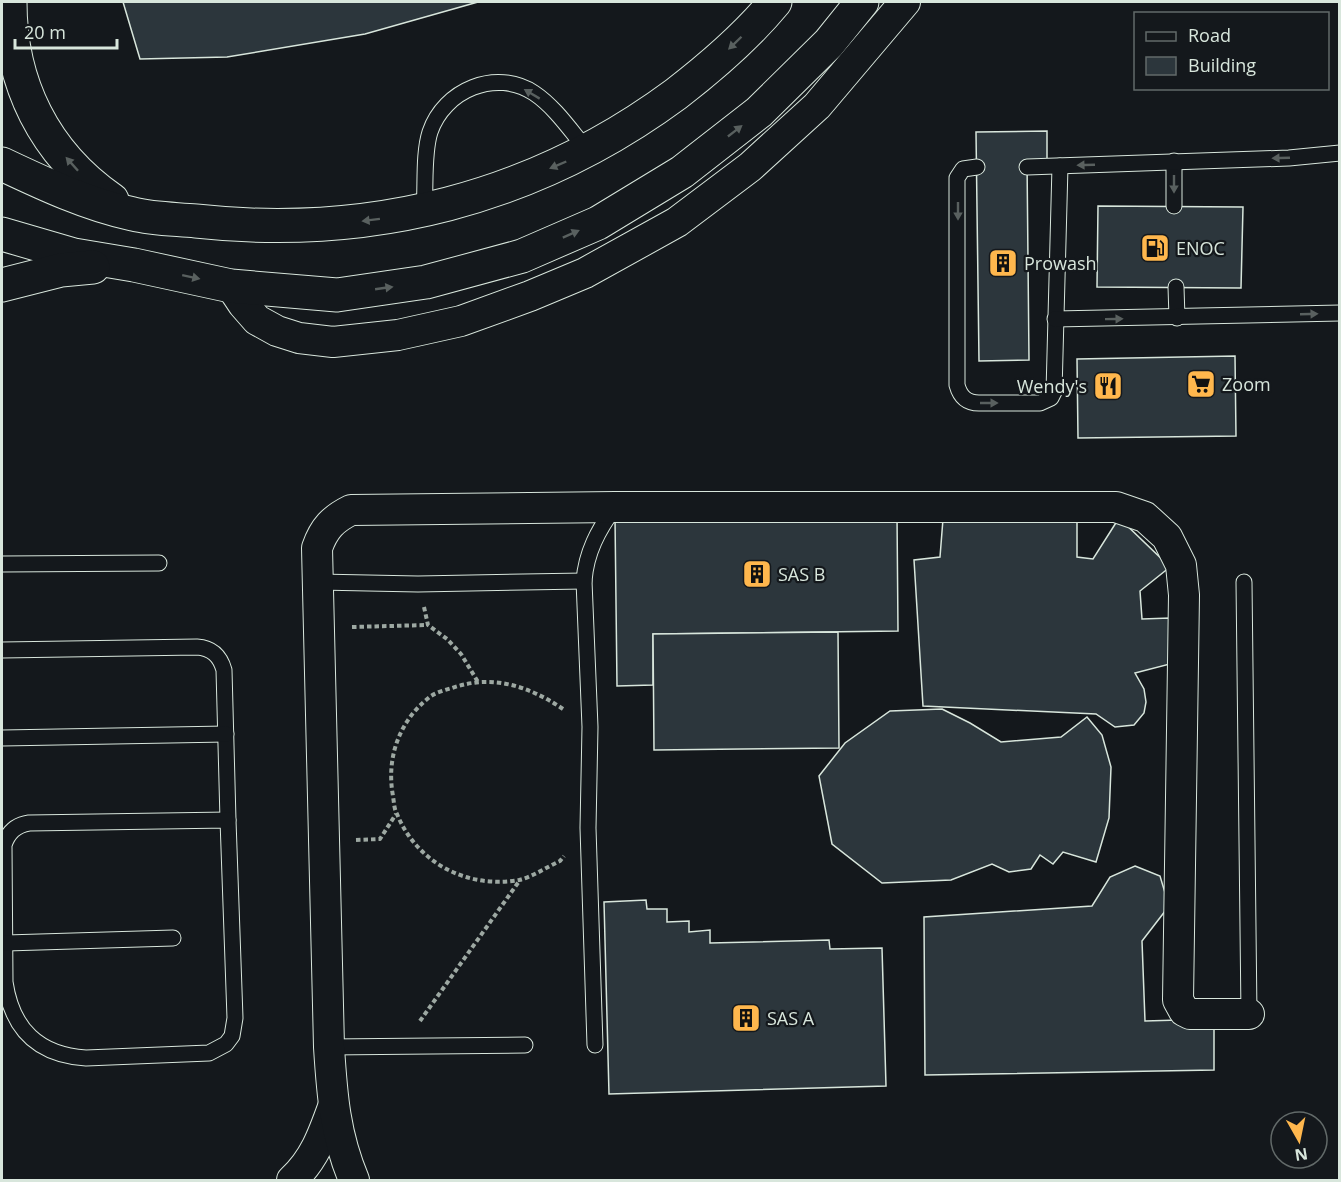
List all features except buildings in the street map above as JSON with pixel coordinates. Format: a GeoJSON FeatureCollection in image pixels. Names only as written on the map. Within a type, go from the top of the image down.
{"type":"FeatureCollection","features":[{"type":"Feature","properties":{"kind":"street"},"geometry":{"type":"LineString","coordinates":[[10,2],[14,53],[30,108],[51,139],[75,168],[102,193],[133,214]]}},
{"type":"Feature","properties":{"kind":"street"},"geometry":{"type":"LineString","coordinates":[[2,164],[75,195],[133,214],[231,225],[316,226],[401,216],[484,195],[563,164],[638,122],[706,71],[775,2]]}},
{"type":"Feature","properties":{"kind":"street"},"geometry":{"type":"LineString","coordinates":[[2,234],[74,255],[134,265],[231,286],[337,295],[426,282],[522,256],[598,222],[682,172],[759,112],[829,43],[862,2]]}},
{"type":"Feature","properties":{"kind":"street"},"geometry":{"type":"LineString","coordinates":[[231,286],[257,320],[277,331],[298,338],[333,342],[398,335],[461,321],[585,273],[677,222],[750,167],[816,106],[905,2]]}},
{"type":"Feature","properties":{"kind":"street"},"geometry":{"type":"LineString","coordinates":[[2,285],[61,270],[134,265]]}},
{"type":"Feature","properties":{"kind":"street"},"geometry":{"type":"LineString","coordinates":[[354,1180],[333,1107],[329,1047],[317,548],[323,531],[335,518],[351,510],[615,507],[1116,507],[1145,517],[1167,537],[1181,565],[1184,595],[1178,1000],[1184,1011],[1190,1014],[1249,1014]]}},
{"type":"Feature","properties":{"kind":"street"},"geometry":{"type":"LineString","coordinates":[[292,1180],[303,1171],[315,1153],[333,1107]]}},
{"type":"Feature","properties":{"kind":"lane"},"geometry":{"type":"LineString","coordinates":[[424,209],[430,133],[437,117],[448,102],[463,91],[480,84],[498,82],[516,85],[533,93],[548,105],[587,150]]}},
{"type":"Feature","properties":{"kind":"lane"},"geometry":{"type":"LineString","coordinates":[[1027,166],[1289,158],[1340,153]]}},
{"type":"Feature","properties":{"kind":"lane"},"geometry":{"type":"LineString","coordinates":[[1174,161],[1174,207]]}},
{"type":"Feature","properties":{"kind":"lane"},"geometry":{"type":"LineString","coordinates":[[977,166],[963,169],[957,178],[957,385],[960,393],[972,403],[979,404],[1040,403],[1051,398],[1054,392],[1060,166]]}},
{"type":"Feature","properties":{"kind":"lane"},"geometry":{"type":"LineString","coordinates":[[1176,287],[1177,318]]}},
{"type":"Feature","properties":{"kind":"lane"},"geometry":{"type":"LineString","coordinates":[[1055,320],[1340,313]]}},
{"type":"Feature","properties":{"kind":"lane"},"geometry":{"type":"LineString","coordinates":[[595,1045],[588,828],[590,728],[584,581],[593,542],[615,507]]}},
{"type":"Feature","properties":{"kind":"lane"},"geometry":{"type":"LineString","coordinates":[[2,564],[159,563]]}},
{"type":"Feature","properties":{"kind":"lane"},"geometry":{"type":"LineString","coordinates":[[318,582],[418,584],[584,581]]}},
{"type":"Feature","properties":{"kind":"lane"},"geometry":{"type":"LineString","coordinates":[[1244,582],[1249,1014]]}},
{"type":"Feature","properties":{"kind":"lane"},"geometry":{"type":"LineString","coordinates":[[2,650],[204,648],[218,656],[224,670],[236,1018],[232,1036],[218,1050],[200,1054],[86,1058],[68,1057],[52,1051],[30,1036],[14,1016],[5,982],[4,845],[6,838],[15,828],[29,823],[228,820]]}},
{"type":"Feature","properties":{"kind":"lane"},"geometry":{"type":"LineString","coordinates":[[2,738],[226,734]]}},
{"type":"Feature","properties":{"kind":"lane"},"geometry":{"type":"LineString","coordinates":[[6,943],[173,938]]}},
{"type":"Feature","properties":{"kind":"lane"},"geometry":{"type":"LineString","coordinates":[[329,1047],[525,1045]]}},
{"type":"Feature","properties":{"kind":"path"},"geometry":{"type":"LineString","coordinates":[[418,584],[428,625]]}},
{"type":"Feature","properties":{"kind":"path"},"geometry":{"type":"LineString","coordinates":[[318,628],[428,625],[447,639],[461,654],[478,682]]}},
{"type":"Feature","properties":{"kind":"path"},"geometry":{"type":"LineString","coordinates":[[588,828],[560,861],[520,879],[482,882],[446,870],[416,846],[396,814],[390,781],[393,748],[408,718],[432,695],[462,684],[478,682],[513,684],[551,701],[590,728]]}},
{"type":"Feature","properties":{"kind":"path"},"geometry":{"type":"LineString","coordinates":[[323,842],[381,839],[396,814]]}},
{"type":"Feature","properties":{"kind":"path"},"geometry":{"type":"LineString","coordinates":[[402,1047],[520,879]]}},
{"type":"Feature","properties":{"kind":"place","name":"ENOC"},"geometry":{"type":"Point","coordinates":[1155,248]}},
{"type":"Feature","properties":{"kind":"place","name":"Prowash"},"geometry":{"type":"Point","coordinates":[1003,263]}},
{"type":"Feature","properties":{"kind":"place","name":"Zoom"},"geometry":{"type":"Point","coordinates":[1201,384]}},
{"type":"Feature","properties":{"kind":"place","name":"Wendy's"},"geometry":{"type":"Point","coordinates":[1108,386]}},
{"type":"Feature","properties":{"kind":"place","name":"SAS B"},"geometry":{"type":"Point","coordinates":[757,574]}},
{"type":"Feature","properties":{"kind":"place","name":"SAS A"},"geometry":{"type":"Point","coordinates":[746,1018]}}]}
